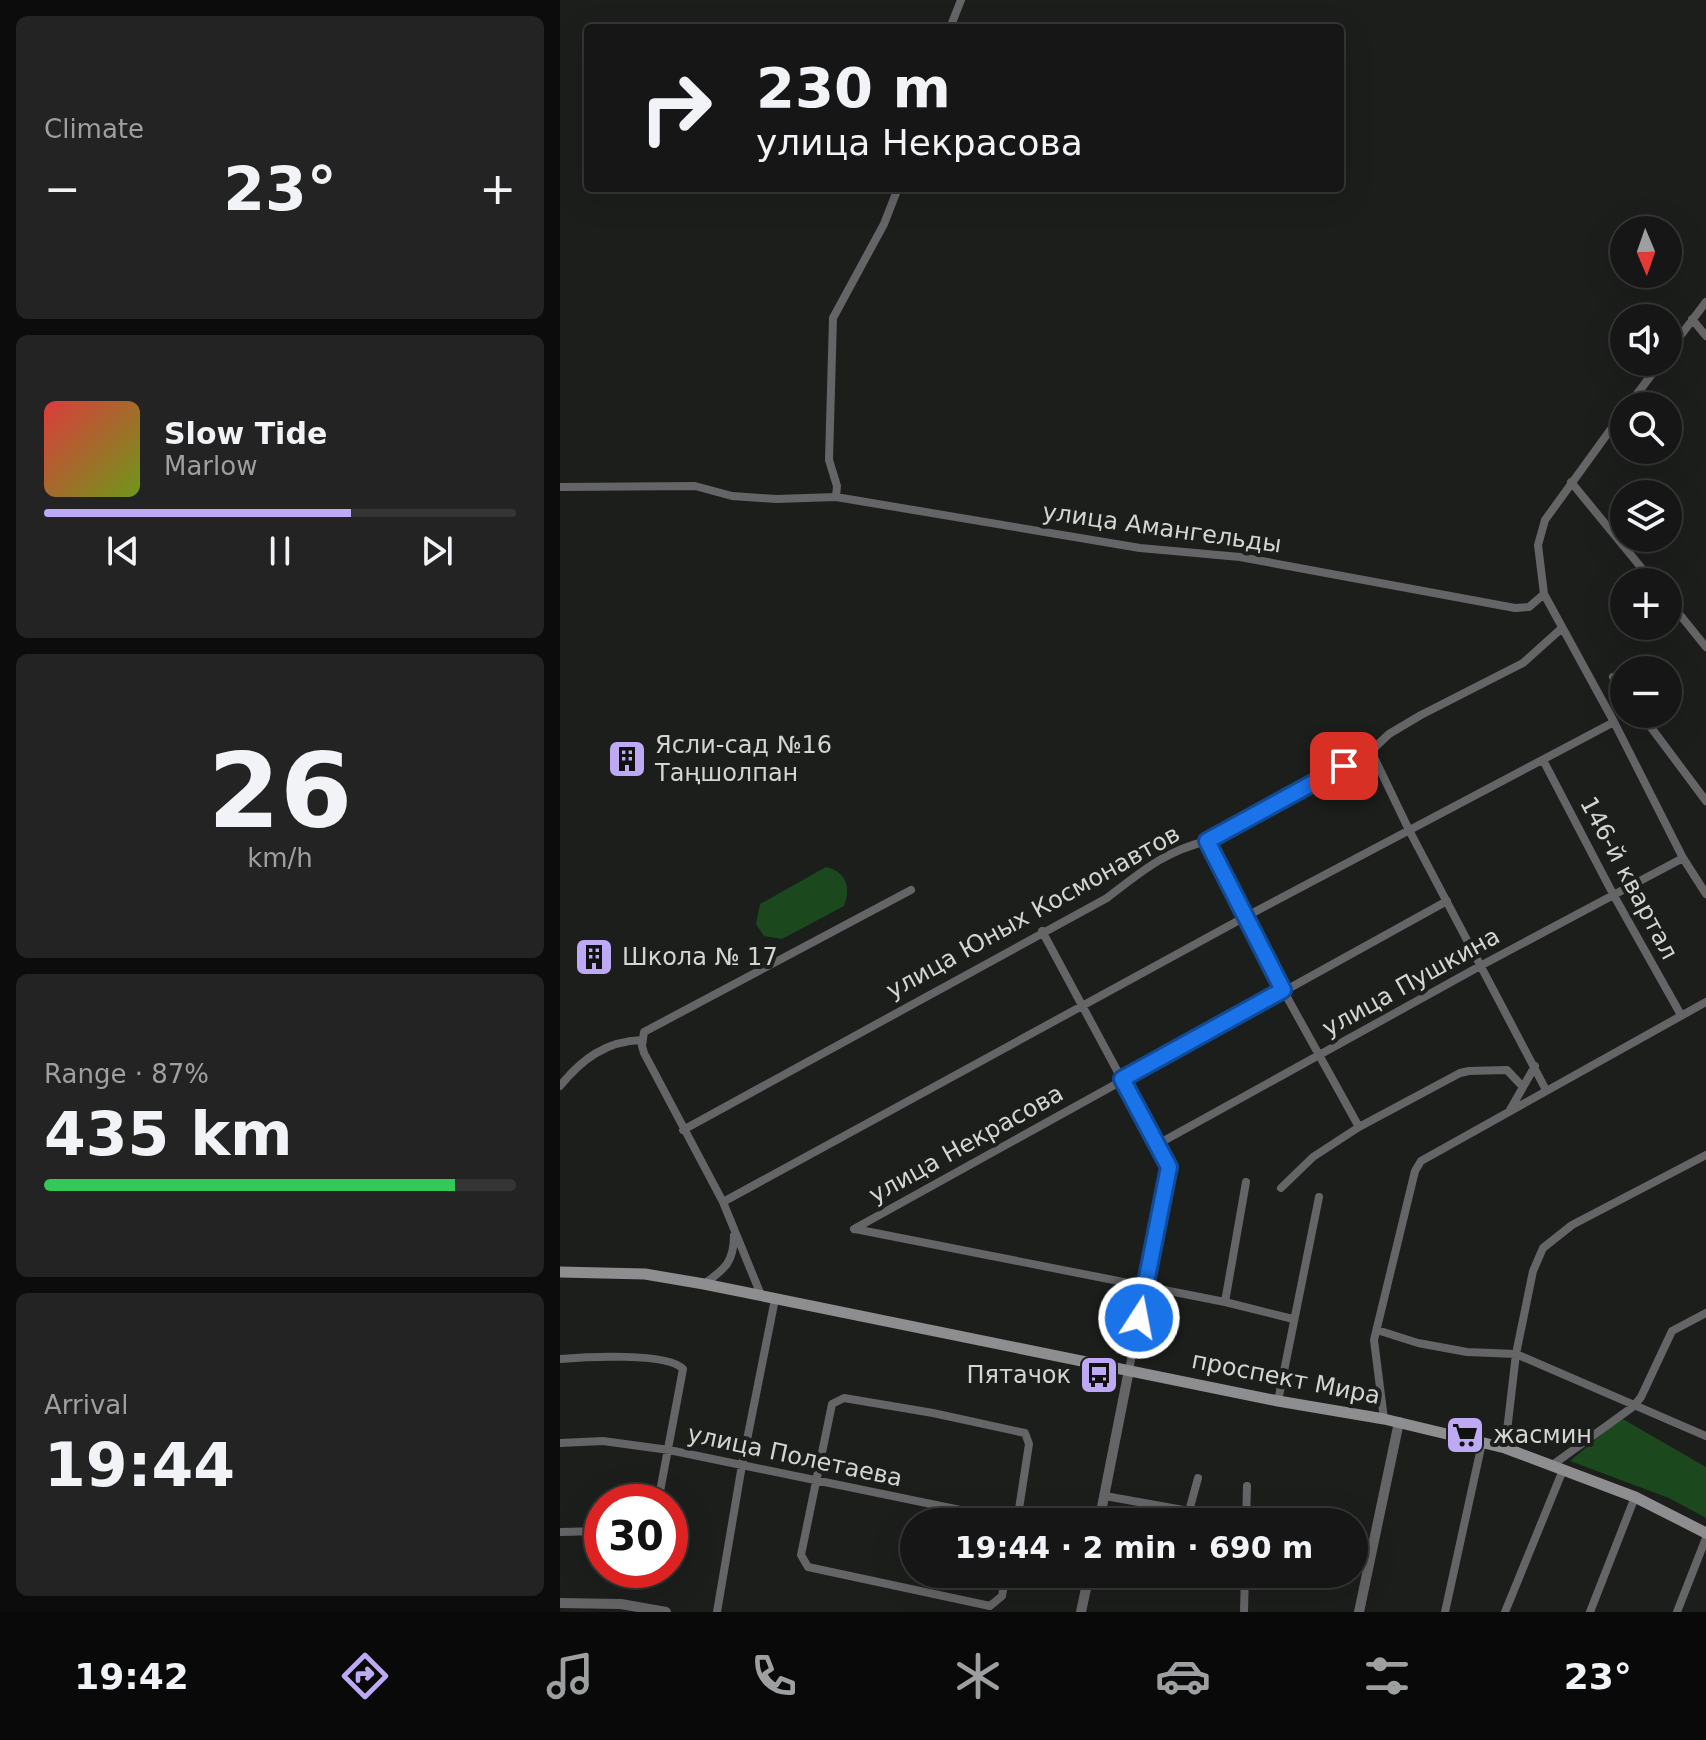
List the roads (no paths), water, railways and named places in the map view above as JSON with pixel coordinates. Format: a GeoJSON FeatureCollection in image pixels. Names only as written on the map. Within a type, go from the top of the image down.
{"type":"FeatureCollection","features":[{"type":"Feature","properties":{"kind":"main road","name":"проспект Мира"},"geometry":{"type":"LineString","coordinates":[[560,1272],[645,1274],[704,1284],[1278,1401],[1399,1422],[1505,1448],[1635,1497],[1706,1535]]}},
{"type":"Feature","properties":{"kind":"street"},"geometry":{"type":"LineString","coordinates":[[952,24],[961,0]]}},
{"type":"Feature","properties":{"kind":"street"},"geometry":{"type":"LineString","coordinates":[[836,497],[837,486],[829,460],[833,318],[884,224],[897,192]]}},
{"type":"Feature","properties":{"kind":"street"},"geometry":{"type":"LineString","coordinates":[[1682,333],[1706,302]]}},
{"type":"Feature","properties":{"kind":"street"},"geometry":{"type":"LineString","coordinates":[[1692,319],[1706,336]]}},
{"type":"Feature","properties":{"kind":"street"},"geometry":{"type":"LineString","coordinates":[[1610,430],[1545,520],[1538,545],[1544,594],[1610,715]]}},
{"type":"Feature","properties":{"kind":"street"},"geometry":{"type":"LineString","coordinates":[[1571,482],[1642,568]]}},
{"type":"Feature","properties":{"kind":"street","name":"улица Амангельды"},"geometry":{"type":"LineString","coordinates":[[560,487],[695,486],[732,496],[776,499],[836,497],[1140,548],[1240,557],[1515,608],[1529,607],[1544,594]]}},
{"type":"Feature","properties":{"kind":"street"},"geometry":{"type":"LineString","coordinates":[[1682,617],[1706,647]]}},
{"type":"Feature","properties":{"kind":"street","name":"улица Юных Космонавтов"},"geometry":{"type":"LineString","coordinates":[[683,1130],[1107,898],[1147,867],[1179,848],[1207,841],[1371,751],[1389,734],[1421,715],[1523,663],[1562,628]]}},
{"type":"Feature","properties":{"kind":"street"},"geometry":{"type":"LineString","coordinates":[[723,1202],[1245,917],[1610,724]]}},
{"type":"Feature","properties":{"kind":"street"},"geometry":{"type":"LineString","coordinates":[[1617,728],[1683,858],[1706,894]]}},
{"type":"Feature","properties":{"kind":"street"},"geometry":{"type":"LineString","coordinates":[[1651,728],[1706,801]]}},
{"type":"Feature","properties":{"kind":"street"},"geometry":{"type":"LineString","coordinates":[[1371,751],[1409,830],[1546,1090]]}},
{"type":"Feature","properties":{"kind":"street","name":"146-й квартал"},"geometry":{"type":"LineString","coordinates":[[1543,760],[1681,1015]]}},
{"type":"Feature","properties":{"kind":"street"},"geometry":{"type":"LineString","coordinates":[[1207,841],[1283,990],[1359,1127]]}},
{"type":"Feature","properties":{"kind":"street","name":"улица Пушкина"},"geometry":{"type":"LineString","coordinates":[[1158,1144],[1683,858]]}},
{"type":"Feature","properties":{"kind":"street"},"geometry":{"type":"LineString","coordinates":[[761,1295],[723,1202],[644,1053],[644,1032],[911,890]]}},
{"type":"Feature","properties":{"kind":"street","name":"улица Некрасова"},"geometry":{"type":"LineString","coordinates":[[1293,1319],[1225,1302],[854,1229],[1447,901]]}},
{"type":"Feature","properties":{"kind":"street"},"geometry":{"type":"LineString","coordinates":[[1042,931],[1169,1167],[1102,1508]]}},
{"type":"Feature","properties":{"kind":"street"},"geometry":{"type":"LineString","coordinates":[[1384,1419],[1374,1340],[1415,1171],[1421,1161],[1706,1002]]}},
{"type":"Feature","properties":{"kind":"street"},"geometry":{"type":"LineString","coordinates":[[560,1086],[578,1064],[621,1041],[642,1040]]}},
{"type":"Feature","properties":{"kind":"street"},"geometry":{"type":"LineString","coordinates":[[1510,1110],[1535,1066]]}},
{"type":"Feature","properties":{"kind":"street"},"geometry":{"type":"LineString","coordinates":[[1281,1188],[1313,1157],[1359,1127],[1469,1071],[1507,1070],[1523,1087]]}},
{"type":"Feature","properties":{"kind":"street"},"geometry":{"type":"LineString","coordinates":[[1505,1448],[1516,1354],[1533,1271],[1543,1248],[1572,1225],[1706,1155]]}},
{"type":"Feature","properties":{"kind":"street"},"geometry":{"type":"LineString","coordinates":[[1225,1302],[1246,1182]]}},
{"type":"Feature","properties":{"kind":"street"},"geometry":{"type":"LineString","coordinates":[[1278,1401],[1319,1197]]}},
{"type":"Feature","properties":{"kind":"street"},"geometry":{"type":"LineString","coordinates":[[704,1284],[720,1273],[734,1254],[734,1231]]}},
{"type":"Feature","properties":{"kind":"street"},"geometry":{"type":"LineString","coordinates":[[717,1612],[775,1299]]}},
{"type":"Feature","properties":{"kind":"street"},"geometry":{"type":"LineString","coordinates":[[1505,1612],[1557,1468],[1634,1406],[1672,1331],[1706,1313]]}},
{"type":"Feature","properties":{"kind":"street"},"geometry":{"type":"LineString","coordinates":[[1377,1330],[1418,1343],[1467,1352],[1516,1354],[1706,1436]]}},
{"type":"Feature","properties":{"kind":"street"},"geometry":{"type":"LineString","coordinates":[[560,1359],[601,1357],[678,1363],[683,1369],[662,1484]]}},
{"type":"Feature","properties":{"kind":"street"},"geometry":{"type":"LineString","coordinates":[[900,1587],[808,1567],[801,1555],[832,1404],[844,1398],[1025,1433],[1029,1444],[1020,1508]]}},
{"type":"Feature","properties":{"kind":"street"},"geometry":{"type":"LineString","coordinates":[[1359,1612],[1399,1422]]}},
{"type":"Feature","properties":{"kind":"street","name":"улица Полетаева"},"geometry":{"type":"LineString","coordinates":[[560,1443],[603,1441],[669,1450],[949,1508]]}},
{"type":"Feature","properties":{"kind":"street"},"geometry":{"type":"LineString","coordinates":[[1445,1612],[1482,1443]]}},
{"type":"Feature","properties":{"kind":"street"},"geometry":{"type":"LineString","coordinates":[[1105,1496],[1189,1511],[1198,1478]]}},
{"type":"Feature","properties":{"kind":"street"},"geometry":{"type":"LineString","coordinates":[[1246,1508],[1247,1486]]}},
{"type":"Feature","properties":{"kind":"street"},"geometry":{"type":"LineString","coordinates":[[1590,1612],[1635,1497]]}},
{"type":"Feature","properties":{"kind":"street"},"geometry":{"type":"LineString","coordinates":[[560,1532],[584,1531]]}},
{"type":"Feature","properties":{"kind":"street"},"geometry":{"type":"LineString","coordinates":[[1677,1612],[1706,1535]]}},
{"type":"Feature","properties":{"kind":"street"},"geometry":{"type":"LineString","coordinates":[[906,1588],[990,1606],[1002,1596],[1003,1588]]}},
{"type":"Feature","properties":{"kind":"street"},"geometry":{"type":"LineString","coordinates":[[1081,1612],[1086,1588]]}},
{"type":"Feature","properties":{"kind":"street"},"geometry":{"type":"LineString","coordinates":[[1244,1612],[1245,1588]]}},
{"type":"Feature","properties":{"kind":"street"},"geometry":{"type":"LineString","coordinates":[[560,1603],[621,1604],[666,1612]]}},
{"type":"Feature","properties":{"kind":"place","name":"Ясли-сад №16 Таңшолпан"},"geometry":{"type":"Point","coordinates":[627,759]}},
{"type":"Feature","properties":{"kind":"place","name":"Школа № 17"},"geometry":{"type":"Point","coordinates":[594,957]}},
{"type":"Feature","properties":{"kind":"place","name":"Пятачок"},"geometry":{"type":"Point","coordinates":[1099,1375]}},
{"type":"Feature","properties":{"kind":"place","name":"жасмин"},"geometry":{"type":"Point","coordinates":[1465,1435]}}]}
